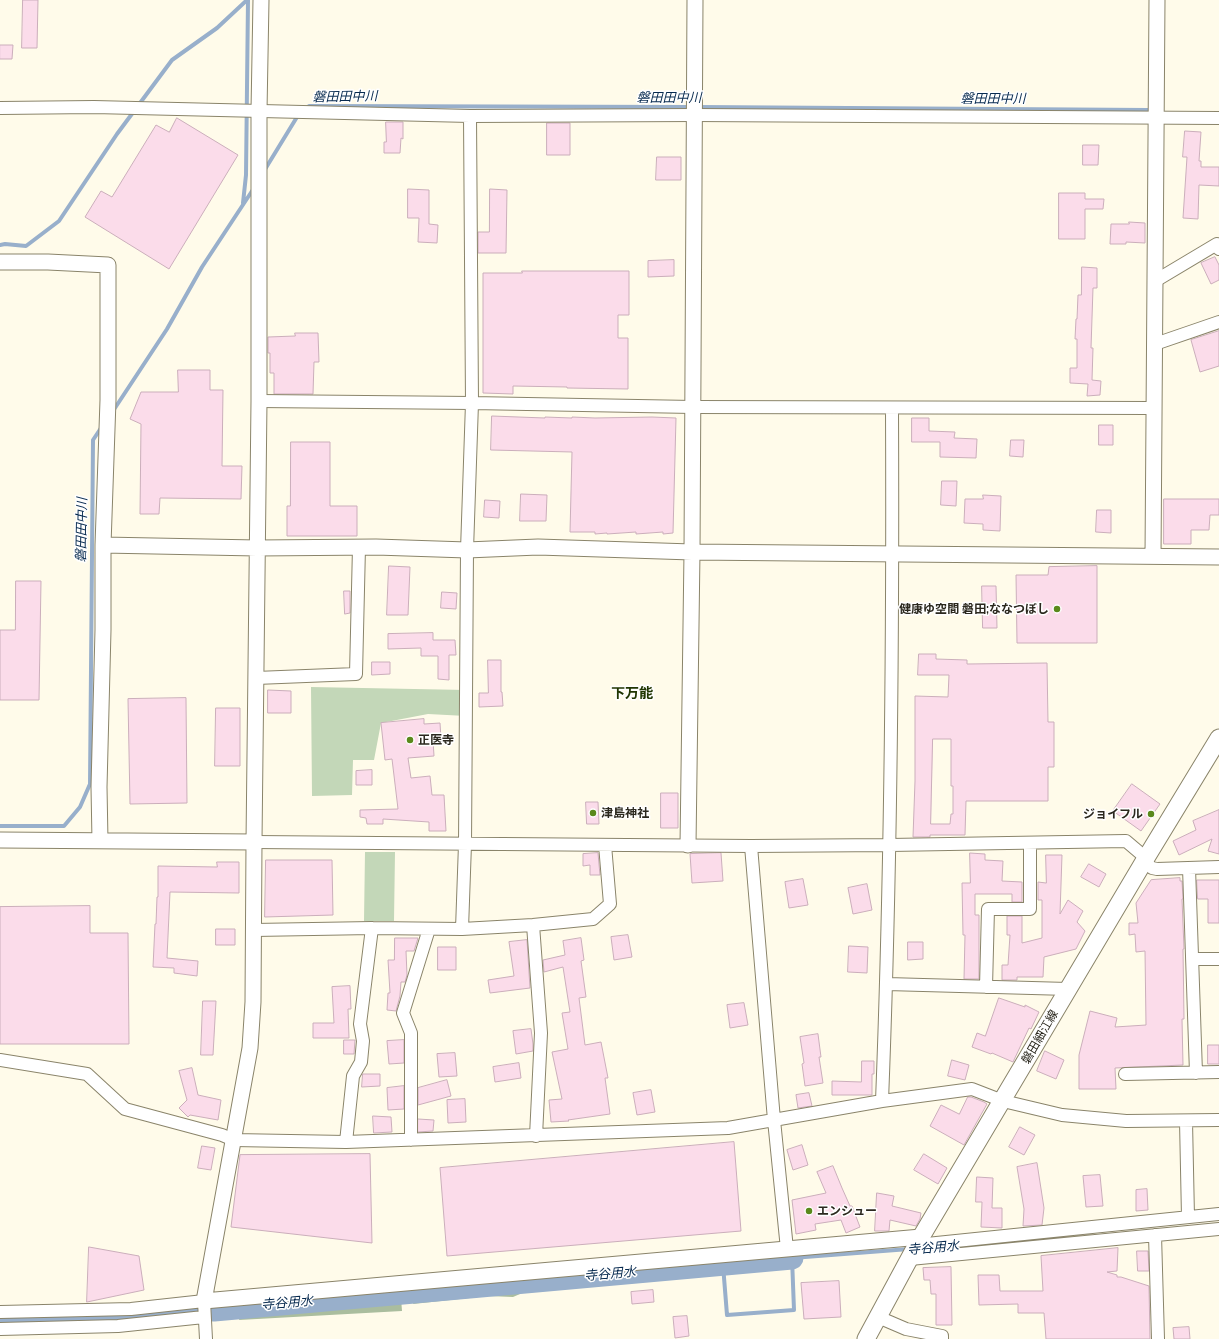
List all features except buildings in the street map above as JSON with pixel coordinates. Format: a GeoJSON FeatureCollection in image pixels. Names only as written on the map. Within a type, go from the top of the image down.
{"type":"FeatureCollection","features":[{"type":"Feature","properties":{"kind":"main road","name":"磐田細江線"},"geometry":{"type":"LineString","coordinates":[[866,1339],[916,1247],[1068,989],[1219,738]]}},
{"type":"Feature","properties":{"kind":"street"},"geometry":{"type":"LineString","coordinates":[[206,1339],[204,1301],[250,1048],[253,1002],[259,401],[259,111],[261,0]]}},
{"type":"Feature","properties":{"kind":"street"},"geometry":{"type":"LineString","coordinates":[[688,845],[692,552],[695,0]]}},
{"type":"Feature","properties":{"kind":"street"},"geometry":{"type":"LineString","coordinates":[[1153,556],[1157,0]]}},
{"type":"Feature","properties":{"kind":"street"},"geometry":{"type":"LineString","coordinates":[[0,108],[94,107],[470,116],[695,115],[1219,118]]}},
{"type":"Feature","properties":{"kind":"street"},"geometry":{"type":"LineString","coordinates":[[462,929],[465,844],[467,550],[472,403],[470,116]]}},
{"type":"Feature","properties":{"kind":"street"},"geometry":{"type":"LineString","coordinates":[[1155,281],[1217,244],[1219,249]]}},
{"type":"Feature","properties":{"kind":"street"},"geometry":{"type":"LineString","coordinates":[[0,262],[48,262],[108,265],[108,400],[103,545],[103,630],[99,787],[100,840]]}},
{"type":"Feature","properties":{"kind":"street"},"geometry":{"type":"LineString","coordinates":[[1155,344],[1219,322]]}},
{"type":"Feature","properties":{"kind":"street"},"geometry":{"type":"LineString","coordinates":[[259,401],[693,407],[1154,408]]}},
{"type":"Feature","properties":{"kind":"street"},"geometry":{"type":"LineString","coordinates":[[882,1101],[887,984],[890,846],[893,554],[892,408]]}},
{"type":"Feature","properties":{"kind":"street"},"geometry":{"type":"LineString","coordinates":[[103,545],[257,548],[359,547],[467,550],[538,547],[692,552],[1219,557]]}},
{"type":"Feature","properties":{"kind":"street"},"geometry":{"type":"LineString","coordinates":[[256,678],[356,674],[359,547]]}},
{"type":"Feature","properties":{"kind":"street"},"geometry":{"type":"LineString","coordinates":[[0,840],[751,846],[890,846],[1126,841],[1152,868],[1219,867]]}},
{"type":"Feature","properties":{"kind":"street"},"geometry":{"type":"LineString","coordinates":[[986,987],[988,909],[1030,908],[1030,843]]}},
{"type":"Feature","properties":{"kind":"street"},"geometry":{"type":"LineString","coordinates":[[254,930],[372,928],[462,929],[533,925],[593,919],[610,904],[605,845]]}},
{"type":"Feature","properties":{"kind":"street"},"geometry":{"type":"LineString","coordinates":[[751,846],[774,1120],[787,1249]]}},
{"type":"Feature","properties":{"kind":"street"},"geometry":{"type":"LineString","coordinates":[[1190,868],[1196,1073]]}},
{"type":"Feature","properties":{"kind":"street"},"geometry":{"type":"LineString","coordinates":[[533,925],[541,1033],[536,1136]]}},
{"type":"Feature","properties":{"kind":"street"},"geometry":{"type":"LineString","coordinates":[[346,1142],[353,1076],[361,1062],[363,1041],[360,1024],[372,928]]}},
{"type":"Feature","properties":{"kind":"street"},"geometry":{"type":"LineString","coordinates":[[411,1140],[411,1033],[403,1013],[428,929]]}},
{"type":"Feature","properties":{"kind":"street"},"geometry":{"type":"LineString","coordinates":[[1192,959],[1219,959]]}},
{"type":"Feature","properties":{"kind":"street"},"geometry":{"type":"LineString","coordinates":[[887,984],[1068,989]]}},
{"type":"Feature","properties":{"kind":"street"},"geometry":{"type":"LineString","coordinates":[[0,1060],[87,1074],[124,1109],[222,1135],[234,1140],[346,1142],[728,1128],[882,1101],[972,1089],[1002,1101],[1062,1115],[1126,1121],[1219,1120]]}},
{"type":"Feature","properties":{"kind":"street"},"geometry":{"type":"LineString","coordinates":[[1126,1074],[1219,1072]]}},
{"type":"Feature","properties":{"kind":"street"},"geometry":{"type":"LineString","coordinates":[[1186,1120],[1188,1217]]}},
{"type":"Feature","properties":{"kind":"street"},"geometry":{"type":"LineString","coordinates":[[916,1247],[1219,1214]]}},
{"type":"Feature","properties":{"kind":"street"},"geometry":{"type":"LineString","coordinates":[[0,1312],[131,1309],[204,1301],[787,1249],[916,1247],[1155,1236],[1219,1229]]}},
{"type":"Feature","properties":{"kind":"street"},"geometry":{"type":"LineString","coordinates":[[1155,1236],[1158,1339]]}},
{"type":"Feature","properties":{"kind":"street"},"geometry":{"type":"LineString","coordinates":[[0,1329],[118,1326],[204,1317]]}},
{"type":"Feature","properties":{"kind":"street"},"geometry":{"type":"LineString","coordinates":[[878,1317],[906,1329],[942,1336],[942,1339]]}},
{"type":"Feature","properties":{"kind":"green space"},"geometry":{"type":"Polygon","coordinates":[[[311,687],[466,690],[466,716],[428,714],[381,723],[374,760],[353,760],[352,795],[312,796],[311,687]]]}},
{"type":"Feature","properties":{"kind":"green space"},"geometry":{"type":"Polygon","coordinates":[[[365,852],[395,852],[394,921],[364,921],[365,852]]]}},
{"type":"Feature","properties":{"kind":"green space"},"geometry":{"type":"Polygon","coordinates":[[[519,1282],[520,1294],[513,1297],[488,1296],[413,1304],[418,1291],[519,1282]]]}},
{"type":"Feature","properties":{"kind":"green space"},"geometry":{"type":"Polygon","coordinates":[[[401,1298],[402,1311],[239,1320],[241,1312],[401,1298]]]}},
{"type":"Feature","properties":{"kind":"waterway"},"geometry":{"type":"LineString","coordinates":[[0,245],[26,246],[59,221],[117,134],[172,60],[217,28],[247,0]]}},
{"type":"Feature","properties":{"kind":"waterway","name":"磐田田中川"},"geometry":{"type":"LineString","coordinates":[[243,203],[246,175],[248,0]]}},
{"type":"Feature","properties":{"kind":"waterway","name":"磐田田中川"},"geometry":{"type":"LineString","coordinates":[[305,109],[309,106],[691,107]]}},
{"type":"Feature","properties":{"kind":"waterway","name":"磐田田中川"},"geometry":{"type":"LineString","coordinates":[[698,107],[1148,110]]}},
{"type":"Feature","properties":{"kind":"waterway","name":"磐田田中川"},"geometry":{"type":"LineString","coordinates":[[264,171],[300,114]]}},
{"type":"Feature","properties":{"kind":"waterway","name":"磐田田中川"},"geometry":{"type":"LineString","coordinates":[[113,411],[167,329],[202,267],[254,188]]}},
{"type":"Feature","properties":{"kind":"waterway","name":"磐田田中川"},"geometry":{"type":"LineString","coordinates":[[0,826],[64,826],[80,807],[90,784],[93,440],[101,428]]}},
{"type":"Feature","properties":{"kind":"waterway"},"geometry":{"type":"LineString","coordinates":[[723,1265],[727,1315],[794,1310],[792,1258],[909,1249]]}},
{"type":"Feature","properties":{"kind":"waterway","name":"寺谷用水"},"geometry":{"type":"LineString","coordinates":[[0,1320],[133,1317],[196,1309],[214,1310],[792,1258]]}},
{"type":"Feature","properties":{"kind":"place","name":"健康ゆ空間 磐田;ななつぼし"},"geometry":{"type":"Point","coordinates":[1057,609]}},
{"type":"Feature","properties":{"kind":"place","name":"正医寺"},"geometry":{"type":"Point","coordinates":[410,740]}},
{"type":"Feature","properties":{"kind":"place","name":"津島神社"},"geometry":{"type":"Point","coordinates":[593,813]}},
{"type":"Feature","properties":{"kind":"place","name":"ジョイフル"},"geometry":{"type":"Point","coordinates":[1151,814]}},
{"type":"Feature","properties":{"kind":"place","name":"エンシュー"},"geometry":{"type":"Point","coordinates":[809,1211]}},
{"type":"Feature","properties":{"kind":"district","name":"下万能"},"geometry":{"type":"Point","coordinates":[632,694]}}]}
